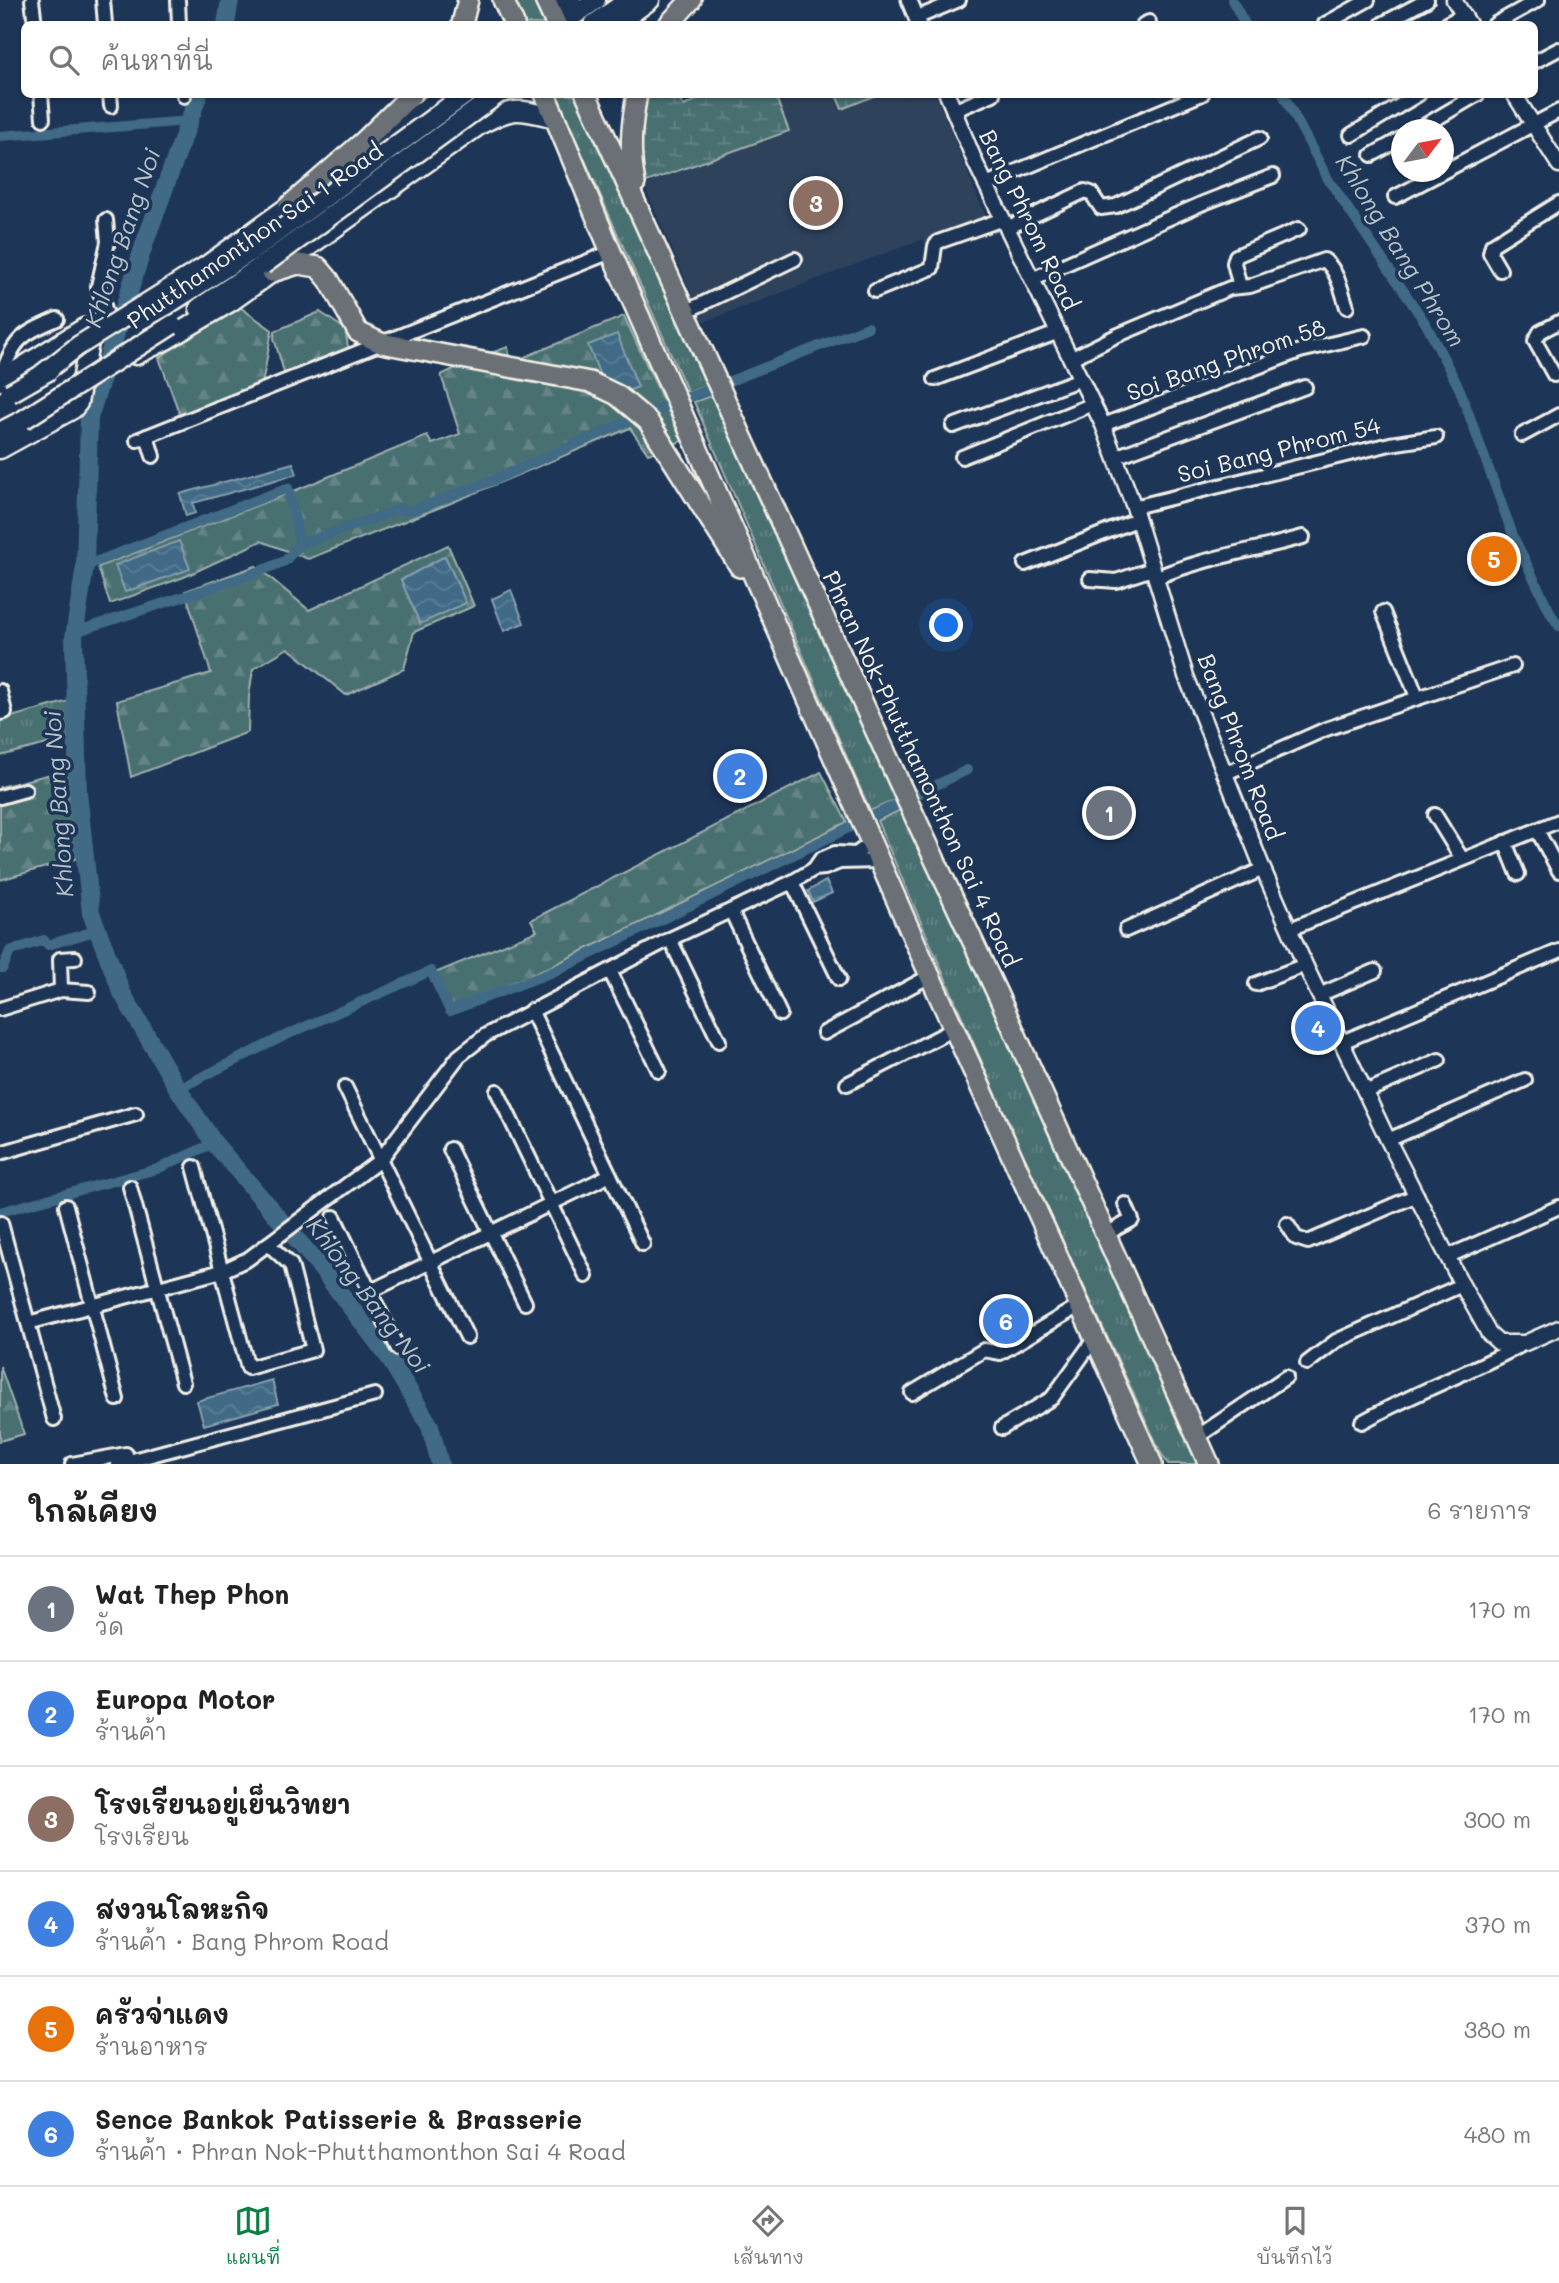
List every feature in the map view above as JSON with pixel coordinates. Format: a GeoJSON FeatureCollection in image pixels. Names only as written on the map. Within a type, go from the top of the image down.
{"type":"FeatureCollection","features":[{"type":"Feature","properties":{"kind":"main road"},"geometry":{"type":"LineString","coordinates":[[463,21],[468,0]]}},
{"type":"Feature","properties":{"kind":"main road"},"geometry":{"type":"LineString","coordinates":[[503,0],[513,21]]}},
{"type":"Feature","properties":{"kind":"main road"},"geometry":{"type":"LineString","coordinates":[[545,1],[555,6],[565,5],[571,0]]}},
{"type":"Feature","properties":{"kind":"main road"},"geometry":{"type":"LineString","coordinates":[[566,21],[596,0]]}},
{"type":"Feature","properties":{"kind":"main road"},"geometry":{"type":"LineString","coordinates":[[598,21],[628,0]]}},
{"type":"Feature","properties":{"kind":"main road"},"geometry":{"type":"LineString","coordinates":[[621,21],[650,0]]}},
{"type":"Feature","properties":{"kind":"main road"},"geometry":{"type":"LineString","coordinates":[[672,21],[691,0]]}},
{"type":"Feature","properties":{"kind":"main road"},"geometry":{"type":"LineString","coordinates":[[545,1],[554,21]]}},
{"type":"Feature","properties":{"kind":"main road","name":"Phutthamonthon Sai 1 Road"},"geometry":{"type":"LineString","coordinates":[[2,387],[42,374],[167,305],[262,262],[461,98]]}},
{"type":"Feature","properties":{"kind":"main road","name":"Phutthamonthon Sai 1 Road"},"geometry":{"type":"LineString","coordinates":[[0,432],[169,333],[262,262],[492,98]]}},
{"type":"Feature","properties":{"kind":"main road"},"geometry":{"type":"LineString","coordinates":[[547,98],[611,252],[930,976],[1152,1464]]}},
{"type":"Feature","properties":{"kind":"main road","name":"Phran Nok-Phutthamonthon Sai 4 Road"},"geometry":{"type":"LineString","coordinates":[[589,98],[1209,1464]]}},
{"type":"Feature","properties":{"kind":"main road"},"geometry":{"type":"LineString","coordinates":[[636,98],[630,131],[630,158],[640,212]]}},
{"type":"Feature","properties":{"kind":"main road"},"geometry":{"type":"LineString","coordinates":[[42,374],[78,346],[206,265],[289,206],[363,142],[419,102],[441,113],[450,127],[450,138],[444,150]]}},
{"type":"Feature","properties":{"kind":"main road"},"geometry":{"type":"LineString","coordinates":[[262,262],[500,114],[521,109],[555,118]]}},
{"type":"Feature","properties":{"kind":"main road"},"geometry":{"type":"LineString","coordinates":[[262,262],[318,267],[330,280],[358,332],[382,343],[590,382],[617,395],[643,416],[774,621]]}},
{"type":"Feature","properties":{"kind":"main road"},"geometry":{"type":"LineString","coordinates":[[0,449],[73,409],[78,403],[92,334],[87,328],[2,387]]}},
{"type":"Feature","properties":{"kind":"street"},"geometry":{"type":"LineString","coordinates":[[32,0],[35,21]]}},
{"type":"Feature","properties":{"kind":"street"},"geometry":{"type":"LineString","coordinates":[[103,0],[105,21]]}},
{"type":"Feature","properties":{"kind":"street"},"geometry":{"type":"LineString","coordinates":[[178,0],[179,21]]}},
{"type":"Feature","properties":{"kind":"street"},"geometry":{"type":"LineString","coordinates":[[909,0],[918,21],[959,0]]}},
{"type":"Feature","properties":{"kind":"street"},"geometry":{"type":"LineString","coordinates":[[1330,21],[1368,0]]}},
{"type":"Feature","properties":{"kind":"street"},"geometry":{"type":"LineString","coordinates":[[1388,21],[1427,0]]}},
{"type":"Feature","properties":{"kind":"street"},"geometry":{"type":"LineString","coordinates":[[1500,21],[1538,0]]}},
{"type":"Feature","properties":{"kind":"street"},"geometry":{"type":"LineString","coordinates":[[1538,60],[1559,48]]}},
{"type":"Feature","properties":{"kind":"street"},"geometry":{"type":"LineString","coordinates":[[41,98],[43,119]]}},
{"type":"Feature","properties":{"kind":"street","name":"Bang Phrom Road"},"geometry":{"type":"LineString","coordinates":[[948,98],[1006,227],[1103,425],[1135,514],[1186,676],[1263,869],[1319,995],[1388,1140],[1489,1334],[1499,1343],[1525,1343]]}},
{"type":"Feature","properties":{"kind":"street"},"geometry":{"type":"LineString","coordinates":[[953,111],[984,98]]}},
{"type":"Feature","properties":{"kind":"street"},"geometry":{"type":"LineString","coordinates":[[986,184],[1192,98]]}},
{"type":"Feature","properties":{"kind":"street"},"geometry":{"type":"LineString","coordinates":[[1351,135],[1412,98]]}},
{"type":"Feature","properties":{"kind":"street"},"geometry":{"type":"LineString","coordinates":[[1436,119],[1471,98]]}},
{"type":"Feature","properties":{"kind":"street"},"geometry":{"type":"LineString","coordinates":[[1517,98],[1559,164]]}},
{"type":"Feature","properties":{"kind":"street"},"geometry":{"type":"LineString","coordinates":[[1395,197],[1535,126],[1559,111]]}},
{"type":"Feature","properties":{"kind":"street"},"geometry":{"type":"LineString","coordinates":[[1006,227],[1085,191],[1091,193],[1101,208],[1116,206],[1260,138]]}},
{"type":"Feature","properties":{"kind":"street"},"geometry":{"type":"LineString","coordinates":[[1372,155],[1391,144]]}},
{"type":"Feature","properties":{"kind":"street"},"geometry":{"type":"LineString","coordinates":[[1032,279],[1201,204],[1273,176]]}},
{"type":"Feature","properties":{"kind":"street"},"geometry":{"type":"LineString","coordinates":[[874,291],[932,268],[938,242],[1006,227],[1081,200]]}},
{"type":"Feature","properties":{"kind":"street"},"geometry":{"type":"LineString","coordinates":[[1500,270],[1490,253],[1492,245],[1559,203]]}},
{"type":"Feature","properties":{"kind":"street"},"geometry":{"type":"LineString","coordinates":[[87,328],[106,312],[98,286],[108,242],[106,220]]}},
{"type":"Feature","properties":{"kind":"street"},"geometry":{"type":"LineString","coordinates":[[1240,287],[1234,263],[1236,256],[1299,229]]}},
{"type":"Feature","properties":{"kind":"street"},"geometry":{"type":"LineString","coordinates":[[153,456],[142,438],[611,252]]}},
{"type":"Feature","properties":{"kind":"street"},"geometry":{"type":"LineString","coordinates":[[685,312],[795,259]]}},
{"type":"Feature","properties":{"kind":"street"},"geometry":{"type":"LineString","coordinates":[[1072,358],[1128,330],[1230,288],[1250,286],[1324,260],[1333,271],[1347,307]]}},
{"type":"Feature","properties":{"kind":"street"},"geometry":{"type":"LineString","coordinates":[[2,387],[11,349],[23,334],[57,319]]}},
{"type":"Feature","properties":{"kind":"street"},"geometry":{"type":"LineString","coordinates":[[1554,375],[1535,341],[1540,332],[1559,321]]}},
{"type":"Feature","properties":{"kind":"street"},"geometry":{"type":"LineString","coordinates":[[934,379],[1059,332]]}},
{"type":"Feature","properties":{"kind":"street","name":"Soi Bang Phrom 58"},"geometry":{"type":"LineString","coordinates":[[1103,425],[1300,351],[1364,336]]}},
{"type":"Feature","properties":{"kind":"street"},"geometry":{"type":"LineString","coordinates":[[953,426],[1081,379]]}},
{"type":"Feature","properties":{"kind":"street"},"geometry":{"type":"LineString","coordinates":[[1115,457],[1306,387]]}},
{"type":"Feature","properties":{"kind":"street"},"geometry":{"type":"LineString","coordinates":[[962,457],[1093,404]]}},
{"type":"Feature","properties":{"kind":"street"},"geometry":{"type":"LineString","coordinates":[[1522,435],[1559,415]]}},
{"type":"Feature","properties":{"kind":"street","name":"Soi Bang Phrom 54"},"geometry":{"type":"LineString","coordinates":[[1025,564],[1135,514],[1390,444],[1436,437]]}},
{"type":"Feature","properties":{"kind":"street"},"geometry":{"type":"LineString","coordinates":[[1090,579],[1116,581],[1154,574],[1303,537]]}},
{"type":"Feature","properties":{"kind":"street"},"geometry":{"type":"LineString","coordinates":[[1383,612],[1417,697]]}},
{"type":"Feature","properties":{"kind":"street"},"geometry":{"type":"LineString","coordinates":[[1224,774],[1326,729],[1513,666]]}},
{"type":"Feature","properties":{"kind":"street"},"geometry":{"type":"LineString","coordinates":[[0,691],[5,712],[0,713]]}},
{"type":"Feature","properties":{"kind":"street"},"geometry":{"type":"LineString","coordinates":[[0,797],[25,790]]}},
{"type":"Feature","properties":{"kind":"street"},"geometry":{"type":"LineString","coordinates":[[1435,815],[1462,859]]}},
{"type":"Feature","properties":{"kind":"street"},"geometry":{"type":"LineString","coordinates":[[1290,929],[1559,821]]}},
{"type":"Feature","properties":{"kind":"street"},"geometry":{"type":"LineString","coordinates":[[1537,830],[1559,871]]}},
{"type":"Feature","properties":{"kind":"street"},"geometry":{"type":"LineString","coordinates":[[28,1323],[222,1270],[248,1259],[380,1160],[460,1056],[486,1035],[670,939],[792,882],[814,869],[821,859],[835,853],[856,854],[872,842]]}},
{"type":"Feature","properties":{"kind":"street"},"geometry":{"type":"LineString","coordinates":[[1505,842],[1518,874]]}},
{"type":"Feature","properties":{"kind":"street"},"geometry":{"type":"LineString","coordinates":[[814,869],[840,862],[880,861]]}},
{"type":"Feature","properties":{"kind":"street"},"geometry":{"type":"LineString","coordinates":[[1126,929],[1263,869]]}},
{"type":"Feature","properties":{"kind":"street"},"geometry":{"type":"LineString","coordinates":[[792,882],[839,979]]}},
{"type":"Feature","properties":{"kind":"street"},"geometry":{"type":"LineString","coordinates":[[731,911],[780,1014]]}},
{"type":"Feature","properties":{"kind":"street"},"geometry":{"type":"LineString","coordinates":[[670,939],[719,1041]]}},
{"type":"Feature","properties":{"kind":"street"},"geometry":{"type":"LineString","coordinates":[[1342,1042],[1559,951]]}},
{"type":"Feature","properties":{"kind":"street"},"geometry":{"type":"LineString","coordinates":[[61,990],[60,959],[75,958]]}},
{"type":"Feature","properties":{"kind":"street"},"geometry":{"type":"LineString","coordinates":[[1256,984],[1305,964]]}},
{"type":"Feature","properties":{"kind":"street"},"geometry":{"type":"LineString","coordinates":[[610,971],[659,1071]]}},
{"type":"Feature","properties":{"kind":"street"},"geometry":{"type":"LineString","coordinates":[[1319,995],[1375,971]]}},
{"type":"Feature","properties":{"kind":"street"},"geometry":{"type":"LineString","coordinates":[[824,1033],[930,976]]}},
{"type":"Feature","properties":{"kind":"street"},"geometry":{"type":"LineString","coordinates":[[0,1009],[61,990],[89,992]]}},
{"type":"Feature","properties":{"kind":"street"},"geometry":{"type":"LineString","coordinates":[[531,1010],[643,1244]]}},
{"type":"Feature","properties":{"kind":"street"},"geometry":{"type":"LineString","coordinates":[[847,1084],[954,1029]]}},
{"type":"Feature","properties":{"kind":"street"},"geometry":{"type":"LineString","coordinates":[[1366,1092],[1439,1060]]}},
{"type":"Feature","properties":{"kind":"street"},"geometry":{"type":"LineString","coordinates":[[1388,1140],[1525,1080]]}},
{"type":"Feature","properties":{"kind":"street"},"geometry":{"type":"LineString","coordinates":[[345,1087],[467,1337]]}},
{"type":"Feature","properties":{"kind":"street"},"geometry":{"type":"LineString","coordinates":[[496,1091],[586,1276]]}},
{"type":"Feature","properties":{"kind":"street"},"geometry":{"type":"LineString","coordinates":[[0,1153],[136,1114]]}},
{"type":"Feature","properties":{"kind":"street"},"geometry":{"type":"LineString","coordinates":[[450,1149],[524,1303]]}},
{"type":"Feature","properties":{"kind":"street"},"geometry":{"type":"LineString","coordinates":[[194,1167],[248,1368],[313,1350],[291,1265],[268,1244]]}},
{"type":"Feature","properties":{"kind":"street"},"geometry":{"type":"LineString","coordinates":[[369,1292],[610,1175]]}},
{"type":"Feature","properties":{"kind":"street"},"geometry":{"type":"LineString","coordinates":[[130,1187],[183,1383]]}},
{"type":"Feature","properties":{"kind":"street"},"geometry":{"type":"LineString","coordinates":[[1287,1224],[1296,1238],[1308,1242],[1417,1195]]}},
{"type":"Feature","properties":{"kind":"street"},"geometry":{"type":"LineString","coordinates":[[1106,1234],[1132,1220],[1125,1204]]}},
{"type":"Feature","properties":{"kind":"street"},"geometry":{"type":"LineString","coordinates":[[66,1206],[117,1399]]}},
{"type":"Feature","properties":{"kind":"street"},"geometry":{"type":"LineString","coordinates":[[1449,1256],[1559,1207]]}},
{"type":"Feature","properties":{"kind":"street"},"geometry":{"type":"LineString","coordinates":[[334,1217],[398,1349]]}},
{"type":"Feature","properties":{"kind":"street"},"geometry":{"type":"LineString","coordinates":[[1,1223],[54,1419]]}},
{"type":"Feature","properties":{"kind":"street"},"geometry":{"type":"LineString","coordinates":[[1307,1363],[1336,1341],[1462,1285]]}},
{"type":"Feature","properties":{"kind":"street"},"geometry":{"type":"LineString","coordinates":[[912,1392],[984,1350],[1000,1353],[1080,1305]]}},
{"type":"Feature","properties":{"kind":"street"},"geometry":{"type":"LineString","coordinates":[[1362,1422],[1559,1328]]}},
{"type":"Feature","properties":{"kind":"street"},"geometry":{"type":"LineString","coordinates":[[1003,1428],[1052,1398],[1095,1338]]}},
{"type":"Feature","properties":{"kind":"street"},"geometry":{"type":"LineString","coordinates":[[1197,1437],[1286,1377]]}},
{"type":"Feature","properties":{"kind":"street"},"geometry":{"type":"LineString","coordinates":[[118,1464],[375,1395]]}},
{"type":"Feature","properties":{"kind":"street"},"geometry":{"type":"LineString","coordinates":[[72,1464],[103,1460],[162,1445]]}},
{"type":"Feature","properties":{"kind":"shaded area"},"geometry":{"type":"Polygon","coordinates":[[[776,98],[837,98],[842,109],[869,98],[937,98],[987,220],[926,244],[923,239],[704,322],[644,185],[789,131],[776,98]]]}},
{"type":"Feature","properties":{"kind":"green space"},"geometry":{"type":"Polygon","coordinates":[[[513,0],[536,0],[546,21],[523,21],[513,0]]]}},
{"type":"Feature","properties":{"kind":"green space"},"geometry":{"type":"Polygon","coordinates":[[[557,98],[579,98],[710,384],[688,393],[557,98]]]}},
{"type":"Feature","properties":{"kind":"green space"},"geometry":{"type":"Polygon","coordinates":[[[644,98],[678,98],[684,106],[700,98],[776,98],[789,131],[641,184],[630,157],[644,98]]]}},
{"type":"Feature","properties":{"kind":"green space"},"geometry":{"type":"Polygon","coordinates":[[[837,98],[869,98],[842,109],[837,98]]]}},
{"type":"Feature","properties":{"kind":"green space"},"geometry":{"type":"Polygon","coordinates":[[[237,305],[272,330],[262,385],[180,415],[159,358],[237,305]]]}},
{"type":"Feature","properties":{"kind":"green space"},"geometry":{"type":"Polygon","coordinates":[[[320,312],[345,329],[349,352],[285,376],[274,338],[275,331],[320,312]]]}},
{"type":"Feature","properties":{"kind":"green space"},"geometry":{"type":"Polygon","coordinates":[[[624,316],[682,441],[648,454],[630,428],[308,559],[261,541],[184,577],[110,604],[98,567],[427,436],[432,444],[460,434],[441,375],[508,347],[510,363],[624,316]]]}},
{"type":"Feature","properties":{"kind":"green space"},"geometry":{"type":"Polygon","coordinates":[[[713,395],[900,798],[870,811],[694,402],[713,395]]]}},
{"type":"Feature","properties":{"kind":"green space"},"geometry":{"type":"Polygon","coordinates":[[[448,545],[474,606],[414,632],[404,669],[346,695],[288,648],[253,669],[248,732],[131,777],[117,701],[211,673],[185,591],[256,566],[309,610],[448,545]]]}},
{"type":"Feature","properties":{"kind":"green space"},"geometry":{"type":"Polygon","coordinates":[[[69,701],[71,738],[0,756],[0,720],[69,701]]]}},
{"type":"Feature","properties":{"kind":"green space"},"geometry":{"type":"Polygon","coordinates":[[[70,769],[78,858],[0,880],[0,787],[70,769]]]}},
{"type":"Feature","properties":{"kind":"green space"},"geometry":{"type":"Polygon","coordinates":[[[821,772],[847,822],[552,966],[451,1009],[435,973],[537,931],[531,920],[821,772]]]}},
{"type":"Feature","properties":{"kind":"green space"},"geometry":{"type":"Polygon","coordinates":[[[904,808],[1200,1464],[1168,1464],[1161,1453],[1010,1127],[877,821],[904,808]]]}},
{"type":"Feature","properties":{"kind":"green space"},"geometry":{"type":"Polygon","coordinates":[[[0,1366],[24,1434],[0,1441],[0,1366]]]}},
{"type":"Feature","properties":{"kind":"water"},"geometry":{"type":"Polygon","coordinates":[[[617,334],[638,387],[609,398],[588,345],[617,334]]]}},
{"type":"Feature","properties":{"kind":"water"},"geometry":{"type":"Polygon","coordinates":[[[293,463],[297,474],[193,503],[195,513],[186,516],[180,494],[293,463]]]}},
{"type":"Feature","properties":{"kind":"water"},"geometry":{"type":"Polygon","coordinates":[[[179,541],[190,569],[125,592],[115,565],[179,541]]]}},
{"type":"Feature","properties":{"kind":"water"},"geometry":{"type":"Polygon","coordinates":[[[445,556],[466,603],[420,624],[401,580],[445,556]]]}},
{"type":"Feature","properties":{"kind":"water"},"geometry":{"type":"Polygon","coordinates":[[[511,590],[524,623],[504,631],[492,599],[511,590]]]}},
{"type":"Feature","properties":{"kind":"water"},"geometry":{"type":"Polygon","coordinates":[[[826,881],[832,893],[813,902],[808,891],[826,881]]]}},
{"type":"Feature","properties":{"kind":"water"},"geometry":{"type":"Polygon","coordinates":[[[272,1380],[278,1404],[204,1425],[197,1401],[272,1380]]]}},
{"type":"Feature","properties":{"kind":"waterway","name":"Khlong Bang Noi"},"geometry":{"type":"LineString","coordinates":[[226,21],[230,0]]}},
{"type":"Feature","properties":{"kind":"waterway","name":"Khlong Bang Phrom"},"geometry":{"type":"LineString","coordinates":[[1232,0],[1243,21]]}},
{"type":"Feature","properties":{"kind":"waterway","name":"Khlong Bang Noi"},"geometry":{"type":"LineString","coordinates":[[198,98],[145,242],[89,418],[85,566],[74,637],[78,792],[91,913],[122,993],[178,1089],[214,1143],[317,1263],[388,1356],[430,1426],[440,1464]]}},
{"type":"Feature","properties":{"kind":"waterway","name":"Khlong Bang Phrom"},"geometry":{"type":"LineString","coordinates":[[1285,98],[1328,179],[1426,324],[1460,390],[1514,538],[1559,626]]}},
{"type":"Feature","properties":{"kind":"waterway"},"geometry":{"type":"LineString","coordinates":[[0,136],[189,121]]}},
{"type":"Feature","properties":{"kind":"waterway"},"geometry":{"type":"LineString","coordinates":[[85,566],[288,488],[300,544],[403,508],[408,512],[494,480],[633,419],[868,327]]}},
{"type":"Feature","properties":{"kind":"waterway"},"geometry":{"type":"LineString","coordinates":[[75,632],[253,574],[285,561],[300,544]]}},
{"type":"Feature","properties":{"kind":"waterway"},"geometry":{"type":"LineString","coordinates":[[178,1089],[282,1037],[431,971],[450,1011],[558,970],[967,770]]}},
{"type":"Feature","properties":{"kind":"waterway"},"geometry":{"type":"LineString","coordinates":[[0,968],[3,968],[10,951],[44,940],[48,945],[98,930]]}},
{"type":"Feature","properties":{"kind":"waterway"},"geometry":{"type":"LineString","coordinates":[[0,1212],[157,1169],[214,1143]]}},
{"type":"Feature","properties":{"kind":"place","name":"โรงเรียนอยู่เย็นวิทยา"},"geometry":{"type":"Point","coordinates":[816,203]}},
{"type":"Feature","properties":{"kind":"place","name":"ครัวจ่าแดง"},"geometry":{"type":"Point","coordinates":[1494,559]}},
{"type":"Feature","properties":{"kind":"place","name":"Europa Motor"},"geometry":{"type":"Point","coordinates":[740,776]}},
{"type":"Feature","properties":{"kind":"place","name":"Wat Thep Phon"},"geometry":{"type":"Point","coordinates":[1109,813]}},
{"type":"Feature","properties":{"kind":"place","name":"สงวนโลหะกิจ"},"geometry":{"type":"Point","coordinates":[1318,1028]}},
{"type":"Feature","properties":{"kind":"place","name":"Sence Bankok Patisserie & Brasserie"},"geometry":{"type":"Point","coordinates":[1006,1321]}}]}
